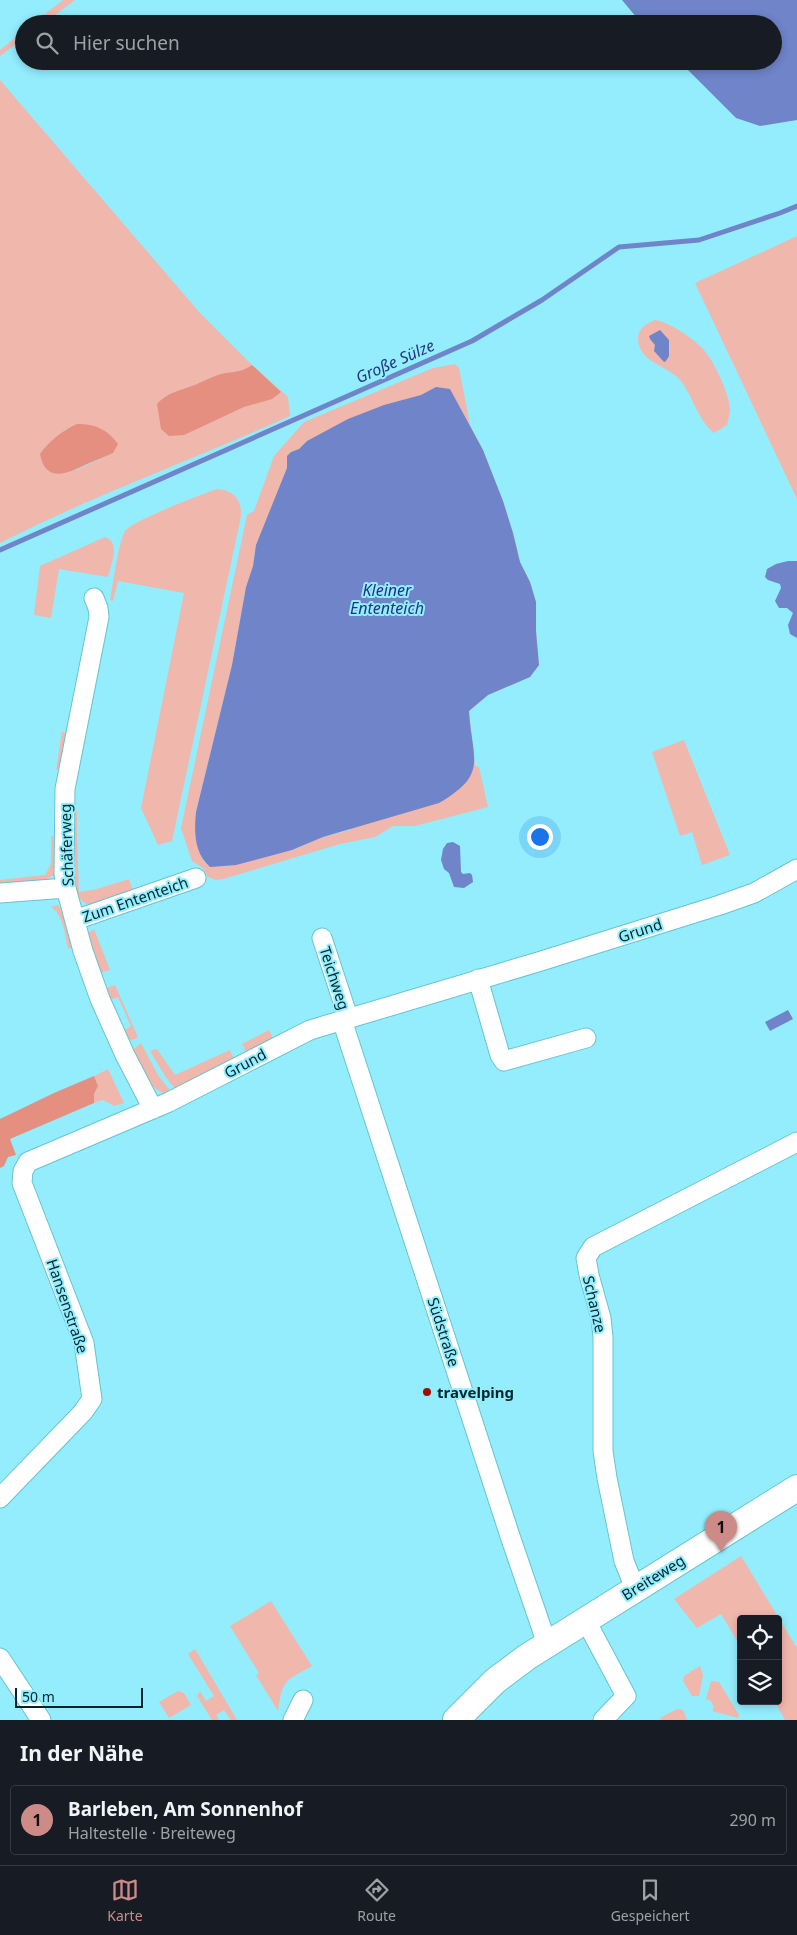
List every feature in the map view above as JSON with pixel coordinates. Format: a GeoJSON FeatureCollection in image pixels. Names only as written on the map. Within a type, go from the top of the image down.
{"type":"FeatureCollection","features":[{"type":"Feature","properties":{"kind":"street","name":"Schäferweg"},"geometry":{"type":"LineString","coordinates":[[94,598],[98,608],[98,617],[65,789],[64,874],[85,959],[100,999],[125,1055],[153,1109]]}},
{"type":"Feature","properties":{"kind":"street","name":"Grund"},"geometry":{"type":"LineString","coordinates":[[23,1171],[28,1162],[40,1156],[153,1109],[294,1037],[345,1018],[538,962],[738,898],[761,889],[797,869]]}},
{"type":"Feature","properties":{"kind":"street","name":"Zum Ententeich"},"geometry":{"type":"LineString","coordinates":[[74,920],[196,878]]}},
{"type":"Feature","properties":{"kind":"street"},"geometry":{"type":"LineString","coordinates":[[0,893],[66,888]]}},
{"type":"Feature","properties":{"kind":"street","name":"Teichweg"},"geometry":{"type":"LineString","coordinates":[[322,938],[345,1018]]}},
{"type":"Feature","properties":{"kind":"street"},"geometry":{"type":"LineString","coordinates":[[478,979],[500,1055],[504,1061],[586,1038]]}},
{"type":"Feature","properties":{"kind":"street","name":"Südstraße"},"geometry":{"type":"LineString","coordinates":[[345,1018],[510,1536],[547,1644]]}},
{"type":"Feature","properties":{"kind":"street","name":"Schanze"},"geometry":{"type":"LineString","coordinates":[[635,1588],[624,1561],[606,1478],[603,1451],[603,1337],[597,1300],[587,1267],[586,1258],[588,1252],[592,1246],[797,1142]]}},
{"type":"Feature","properties":{"kind":"street","name":"Hansenstraße"},"geometry":{"type":"LineString","coordinates":[[0,1498],[83,1412],[92,1399],[84,1343],[22,1182],[23,1171]]}},
{"type":"Feature","properties":{"kind":"street","name":"Breiteweg"},"geometry":{"type":"LineString","coordinates":[[456,1720],[501,1676],[547,1644],[797,1488]]}},
{"type":"Feature","properties":{"kind":"street"},"geometry":{"type":"LineString","coordinates":[[585,1619],[626,1696],[602,1720]]}},
{"type":"Feature","properties":{"kind":"street"},"geometry":{"type":"LineString","coordinates":[[0,1658],[31,1715]]}},
{"type":"Feature","properties":{"kind":"street"},"geometry":{"type":"LineString","coordinates":[[293,1720],[303,1700]]}},
{"type":"Feature","properties":{"kind":"shaded area"},"geometry":{"type":"Polygon","coordinates":[[[63,0],[75,0],[55,15],[44,15],[63,0]]]}},
{"type":"Feature","properties":{"kind":"shaded area"},"geometry":{"type":"Polygon","coordinates":[[[15,38],[15,45],[0,56],[0,50],[15,38]]]}},
{"type":"Feature","properties":{"kind":"shaded area"},"geometry":{"type":"Polygon","coordinates":[[[0,80],[200,313],[252,365],[288,397],[290,416],[71,509],[0,543],[0,80]],[[66,429],[44,449],[76,470],[113,453],[66,429]]]}},
{"type":"Feature","properties":{"kind":"shaded area"},"geometry":{"type":"Polygon","coordinates":[[[797,236],[797,499],[695,283],[797,236]]]}},
{"type":"Feature","properties":{"kind":"shaded area"},"geometry":{"type":"Polygon","coordinates":[[[655,320],[673,327],[692,339],[706,352],[715,367],[724,385],[730,409],[727,425],[714,433],[704,422],[681,381],[643,353],[638,339],[639,332],[655,320]]]}},
{"type":"Feature","properties":{"kind":"shaded area","name":"Kleiner Ententeich"},"geometry":{"type":"Polygon","coordinates":[[[455,364],[459,368],[470,425],[483,450],[503,501],[520,562],[530,582],[536,602],[539,665],[530,677],[488,695],[469,711],[475,766],[479,767],[488,807],[415,826],[393,826],[375,837],[340,844],[223,879],[216,880],[208,877],[203,868],[192,861],[181,828],[247,515],[254,511],[274,456],[304,422],[433,368],[455,364]],[[307,441],[299,449],[290,452],[280,488],[256,545],[253,566],[246,587],[232,665],[196,812],[195,833],[197,844],[205,863],[292,850],[323,837],[350,830],[307,441]]]}},
{"type":"Feature","properties":{"kind":"shaded area"},"geometry":{"type":"Polygon","coordinates":[[[252,365],[281,392],[272,399],[244,407],[184,435],[169,436],[161,429],[157,404],[165,397],[217,375],[246,369],[252,365]]]}},
{"type":"Feature","properties":{"kind":"shaded area"},"geometry":{"type":"Polygon","coordinates":[[[77,424],[100,428],[118,444],[113,453],[107,456],[66,473],[52,473],[43,463],[40,454],[57,436],[77,424]]]}},
{"type":"Feature","properties":{"kind":"shaded area"},"geometry":{"type":"Polygon","coordinates":[[[217,489],[228,491],[238,500],[241,516],[172,841],[158,845],[141,808],[184,593],[118,581],[113,601],[110,600],[118,554],[125,531],[153,515],[217,489]]]}},
{"type":"Feature","properties":{"kind":"shaded area"},"geometry":{"type":"Polygon","coordinates":[[[105,537],[113,544],[114,549],[108,577],[59,569],[51,618],[34,615],[40,566],[105,537]]]}},
{"type":"Feature","properties":{"kind":"shaded area"},"geometry":{"type":"Polygon","coordinates":[[[62,731],[68,735],[63,767],[56,770],[62,731]]]}},
{"type":"Feature","properties":{"kind":"shaded area"},"geometry":{"type":"Polygon","coordinates":[[[684,740],[730,855],[702,865],[692,832],[680,836],[652,752],[684,740]]]}},
{"type":"Feature","properties":{"kind":"shaded area"},"geometry":{"type":"Polygon","coordinates":[[[77,809],[79,892],[97,889],[129,879],[134,893],[92,906],[83,902],[78,896],[74,886],[71,854],[71,811],[77,809]]]}},
{"type":"Feature","properties":{"kind":"shaded area"},"geometry":{"type":"Polygon","coordinates":[[[51,836],[55,837],[57,872],[51,877],[38,882],[0,885],[0,880],[45,875],[51,864],[51,836]]]}},
{"type":"Feature","properties":{"kind":"shaded area"},"geometry":{"type":"Polygon","coordinates":[[[58,905],[65,915],[73,946],[68,949],[59,915],[51,907],[58,905]]]}},
{"type":"Feature","properties":{"kind":"shaded area"},"geometry":{"type":"Polygon","coordinates":[[[94,929],[110,970],[99,973],[86,935],[94,929]]]}},
{"type":"Feature","properties":{"kind":"shaded area"},"geometry":{"type":"Polygon","coordinates":[[[115,985],[138,1037],[132,1040],[126,1038],[123,1031],[131,1026],[118,997],[109,1000],[105,991],[107,988],[115,985]]]}},
{"type":"Feature","properties":{"kind":"shaded area"},"geometry":{"type":"Polygon","coordinates":[[[269,1030],[274,1040],[247,1054],[242,1044],[269,1030]]]}},
{"type":"Feature","properties":{"kind":"shaded area"},"geometry":{"type":"Polygon","coordinates":[[[141,1043],[158,1075],[172,1093],[167,1095],[160,1092],[146,1077],[133,1050],[141,1043]]]}},
{"type":"Feature","properties":{"kind":"shaded area"},"geometry":{"type":"Polygon","coordinates":[[[157,1049],[175,1075],[230,1050],[234,1060],[176,1090],[150,1051],[157,1049]]]}},
{"type":"Feature","properties":{"kind":"shaded area"},"geometry":{"type":"Polygon","coordinates":[[[108,1069],[124,1103],[114,1106],[103,1100],[94,1103],[94,1094],[98,1086],[94,1076],[108,1069]]]}},
{"type":"Feature","properties":{"kind":"shaded area"},"geometry":{"type":"Polygon","coordinates":[[[94,1076],[98,1086],[94,1094],[94,1103],[10,1139],[16,1155],[8,1157],[4,1166],[0,1168],[0,1119],[94,1076]]]}},
{"type":"Feature","properties":{"kind":"shaded area"},"geometry":{"type":"Polygon","coordinates":[[[741,1556],[777,1615],[737,1615],[737,1640],[721,1614],[697,1628],[674,1599],[741,1556]]]}},
{"type":"Feature","properties":{"kind":"shaded area"},"geometry":{"type":"Polygon","coordinates":[[[271,1601],[312,1666],[286,1682],[281,1692],[278,1711],[256,1675],[259,1673],[230,1626],[271,1601]]]}},
{"type":"Feature","properties":{"kind":"shaded area"},"geometry":{"type":"Polygon","coordinates":[[[782,1623],[797,1648],[797,1720],[785,1720],[776,1705],[782,1705],[782,1623]]]}},
{"type":"Feature","properties":{"kind":"shaded area"},"geometry":{"type":"Polygon","coordinates":[[[195,1649],[237,1720],[231,1720],[224,1710],[216,1715],[219,1720],[212,1720],[197,1696],[200,1691],[206,1701],[214,1696],[188,1654],[195,1649]]]}},
{"type":"Feature","properties":{"kind":"shaded area"},"geometry":{"type":"Polygon","coordinates":[[[700,1666],[703,1675],[699,1696],[692,1696],[683,1681],[684,1676],[700,1666]]]}},
{"type":"Feature","properties":{"kind":"shaded area"},"geometry":{"type":"Polygon","coordinates":[[[711,1681],[719,1682],[739,1715],[738,1718],[712,1711],[714,1707],[711,1701],[706,1699],[711,1681]]]}},
{"type":"Feature","properties":{"kind":"shaded area"},"geometry":{"type":"Polygon","coordinates":[[[178,1691],[184,1693],[191,1705],[169,1718],[159,1702],[178,1691]]]}},
{"type":"Feature","properties":{"kind":"shaded area"},"geometry":{"type":"Polygon","coordinates":[[[677,1709],[683,1710],[687,1720],[661,1720],[660,1718],[677,1709]]]}},
{"type":"Feature","properties":{"kind":"water"},"geometry":{"type":"Polygon","coordinates":[[[622,0],[797,0],[797,120],[760,126],[736,118],[688,70],[782,70],[782,15],[634,15],[622,0]]]}},
{"type":"Feature","properties":{"kind":"water"},"geometry":{"type":"Polygon","coordinates":[[[660,330],[669,340],[669,356],[664,362],[654,351],[655,345],[649,336],[660,330]]]}},
{"type":"Feature","properties":{"kind":"water","name":"Kleiner Ententeich"},"geometry":{"type":"Polygon","coordinates":[[[436,387],[450,389],[483,450],[503,501],[520,562],[530,582],[536,602],[539,665],[530,677],[488,695],[469,711],[474,754],[471,774],[455,793],[439,803],[323,837],[292,850],[236,865],[210,867],[201,855],[196,841],[196,812],[232,665],[246,587],[253,566],[256,545],[287,468],[287,456],[299,449],[307,441],[348,419],[384,405],[421,395],[436,387]]]}},
{"type":"Feature","properties":{"kind":"water"},"geometry":{"type":"Polygon","coordinates":[[[788,561],[797,561],[797,638],[790,634],[788,625],[793,613],[787,608],[779,608],[775,601],[781,588],[780,584],[765,577],[767,569],[788,561]]]}},
{"type":"Feature","properties":{"kind":"water"},"geometry":{"type":"Polygon","coordinates":[[[453,842],[460,846],[461,872],[472,875],[473,882],[464,888],[454,887],[449,873],[444,869],[441,860],[443,849],[447,843],[453,842]]]}},
{"type":"Feature","properties":{"kind":"water"},"geometry":{"type":"Polygon","coordinates":[[[788,1010],[793,1019],[770,1031],[765,1022],[788,1010]]]}},
{"type":"Feature","properties":{"kind":"waterway","name":"Große Sülze"},"geometry":{"type":"LineString","coordinates":[[0,550],[472,341],[542,300],[619,247],[699,240],[797,206]]}},
{"type":"Feature","properties":{"kind":"place","name":"travelping"},"geometry":{"type":"Point","coordinates":[427,1392]}},
{"type":"Feature","properties":{"kind":"place","name":"Barleben, Am Sonnenhof"},"geometry":{"type":"Point","coordinates":[721,1552]}}]}
